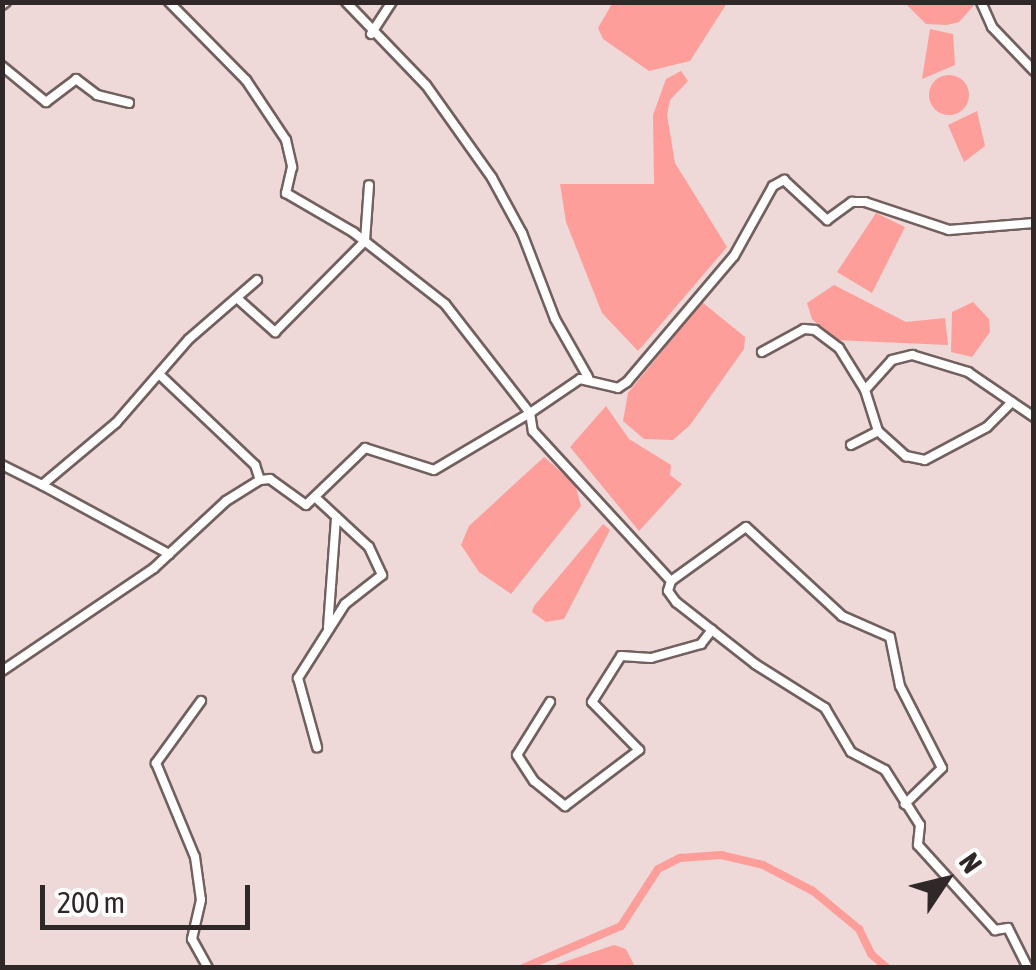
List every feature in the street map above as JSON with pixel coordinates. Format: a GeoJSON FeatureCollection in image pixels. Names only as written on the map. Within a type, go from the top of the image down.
{"type":"FeatureCollection","features":[{"type":"Feature","properties":{"kind":"street"},"geometry":{"type":"LineString","coordinates":[[169,2],[246,80],[286,140],[292,167],[286,193],[365,241],[445,304],[530,413],[533,431],[671,581]]}},
{"type":"Feature","properties":{"kind":"street"},"geometry":{"type":"LineString","coordinates":[[346,2],[370,34],[426,85],[492,178],[522,233],[555,319],[588,378],[618,388],[734,256],[773,186],[784,180],[828,220],[852,202],[865,202],[949,230],[1034,223]]}},
{"type":"Feature","properties":{"kind":"street"},"geometry":{"type":"LineString","coordinates":[[370,34],[392,2]]}},
{"type":"Feature","properties":{"kind":"street"},"geometry":{"type":"LineString","coordinates":[[981,2],[992,27],[1034,71]]}},
{"type":"Feature","properties":{"kind":"street"},"geometry":{"type":"LineString","coordinates":[[2,66],[46,102],[76,79],[97,95],[128,103]]}},
{"type":"Feature","properties":{"kind":"street"},"geometry":{"type":"LineString","coordinates":[[238,299],[275,332],[365,241],[369,185]]}},
{"type":"Feature","properties":{"kind":"street"},"geometry":{"type":"LineString","coordinates":[[42,485],[160,375],[189,340],[257,280]]}},
{"type":"Feature","properties":{"kind":"street"},"geometry":{"type":"LineString","coordinates":[[762,352],[804,329],[815,330],[839,348],[866,390],[878,431],[906,456],[925,460],[987,427],[1012,402]]}},
{"type":"Feature","properties":{"kind":"street"},"geometry":{"type":"LineString","coordinates":[[866,390],[892,360],[912,356],[968,372],[1034,417]]}},
{"type":"Feature","properties":{"kind":"street"},"geometry":{"type":"LineString","coordinates":[[160,375],[255,466],[260,480]]}},
{"type":"Feature","properties":{"kind":"street"},"geometry":{"type":"LineString","coordinates":[[2,671],[169,554],[226,500],[260,480],[275,482],[303,505],[316,498],[365,448],[434,470],[588,378]]}},
{"type":"Feature","properties":{"kind":"street"},"geometry":{"type":"LineString","coordinates":[[851,445],[878,431]]}},
{"type":"Feature","properties":{"kind":"street"},"geometry":{"type":"LineString","coordinates":[[2,466],[169,554]]}},
{"type":"Feature","properties":{"kind":"street"},"geometry":{"type":"LineString","coordinates":[[316,498],[369,548],[382,575],[344,604],[298,678],[317,747]]}},
{"type":"Feature","properties":{"kind":"street"},"geometry":{"type":"LineString","coordinates":[[328,631],[336,517]]}},
{"type":"Feature","properties":{"kind":"street"},"geometry":{"type":"LineString","coordinates":[[905,804],[942,768],[900,686],[890,637],[842,616],[746,527],[671,581],[668,591],[676,602],[825,708],[851,752],[884,770],[905,804],[920,826],[918,844],[995,930],[1008,928],[1028,968]]}},
{"type":"Feature","properties":{"kind":"street"},"geometry":{"type":"LineString","coordinates":[[550,702],[516,755],[534,781],[565,806],[639,750],[592,702],[621,656],[651,658],[701,644],[712,630]]}},
{"type":"Feature","properties":{"kind":"street"},"geometry":{"type":"LineString","coordinates":[[201,701],[156,763],[195,857],[201,900],[192,939],[208,968]]}},
{"type":"Feature","properties":{"kind":"shaded area"},"geometry":{"type":"Polygon","coordinates":[[[613,2],[727,3],[690,61],[649,71],[603,39],[598,28],[613,2]]]}},
{"type":"Feature","properties":{"kind":"shaded area"},"geometry":{"type":"Polygon","coordinates":[[[905,3],[976,3],[959,22],[947,25],[926,24],[905,3]]]}},
{"type":"Feature","properties":{"kind":"shaded area"},"geometry":{"type":"Polygon","coordinates":[[[930,29],[953,34],[955,65],[922,79],[930,29]]]}},
{"type":"Feature","properties":{"kind":"shaded area"},"geometry":{"type":"Polygon","coordinates":[[[681,71],[688,81],[670,100],[667,115],[675,163],[727,247],[638,351],[602,313],[566,222],[560,184],[654,184],[653,115],[666,79],[681,71]]]}},
{"type":"Feature","properties":{"kind":"shaded area"},"geometry":{"type":"Polygon","coordinates":[[[949,75],[963,81],[969,95],[963,109],[949,115],[935,109],[929,95],[935,81],[949,75]]]}},
{"type":"Feature","properties":{"kind":"shaded area"},"geometry":{"type":"Polygon","coordinates":[[[977,111],[985,146],[964,162],[948,125],[977,111]]]}},
{"type":"Feature","properties":{"kind":"shaded area"},"geometry":{"type":"Polygon","coordinates":[[[876,213],[905,227],[872,293],[837,272],[876,213]]]}},
{"type":"Feature","properties":{"kind":"shaded area"},"geometry":{"type":"Polygon","coordinates":[[[834,285],[906,322],[945,318],[948,345],[834,340],[812,319],[807,303],[834,285]]]}},
{"type":"Feature","properties":{"kind":"shaded area"},"geometry":{"type":"Polygon","coordinates":[[[702,302],[745,337],[744,349],[690,425],[673,440],[644,439],[623,421],[628,393],[702,302]]]}},
{"type":"Feature","properties":{"kind":"shaded area"},"geometry":{"type":"Polygon","coordinates":[[[973,302],[989,319],[990,332],[972,357],[951,352],[952,312],[973,302]]]}},
{"type":"Feature","properties":{"kind":"shaded area"},"geometry":{"type":"Polygon","coordinates":[[[606,406],[629,439],[671,465],[670,475],[682,484],[639,531],[570,447],[606,406]]]}},
{"type":"Feature","properties":{"kind":"shaded area"},"geometry":{"type":"Polygon","coordinates":[[[544,457],[575,484],[581,506],[511,594],[479,572],[461,545],[469,526],[544,457]]]}},
{"type":"Feature","properties":{"kind":"shaded area"},"geometry":{"type":"Polygon","coordinates":[[[603,524],[610,530],[564,619],[546,622],[532,612],[534,606],[603,524]]]}},
{"type":"Feature","properties":{"kind":"shaded area"},"geometry":{"type":"Polygon","coordinates":[[[614,945],[626,949],[635,967],[549,967],[614,945]]]}},
{"type":"Feature","properties":{"kind":"waterway"},"geometry":{"type":"LineString","coordinates":[[523,968],[621,926],[658,869],[680,858],[721,855],[763,865],[813,891],[859,929],[871,954],[887,968]]}}]}
